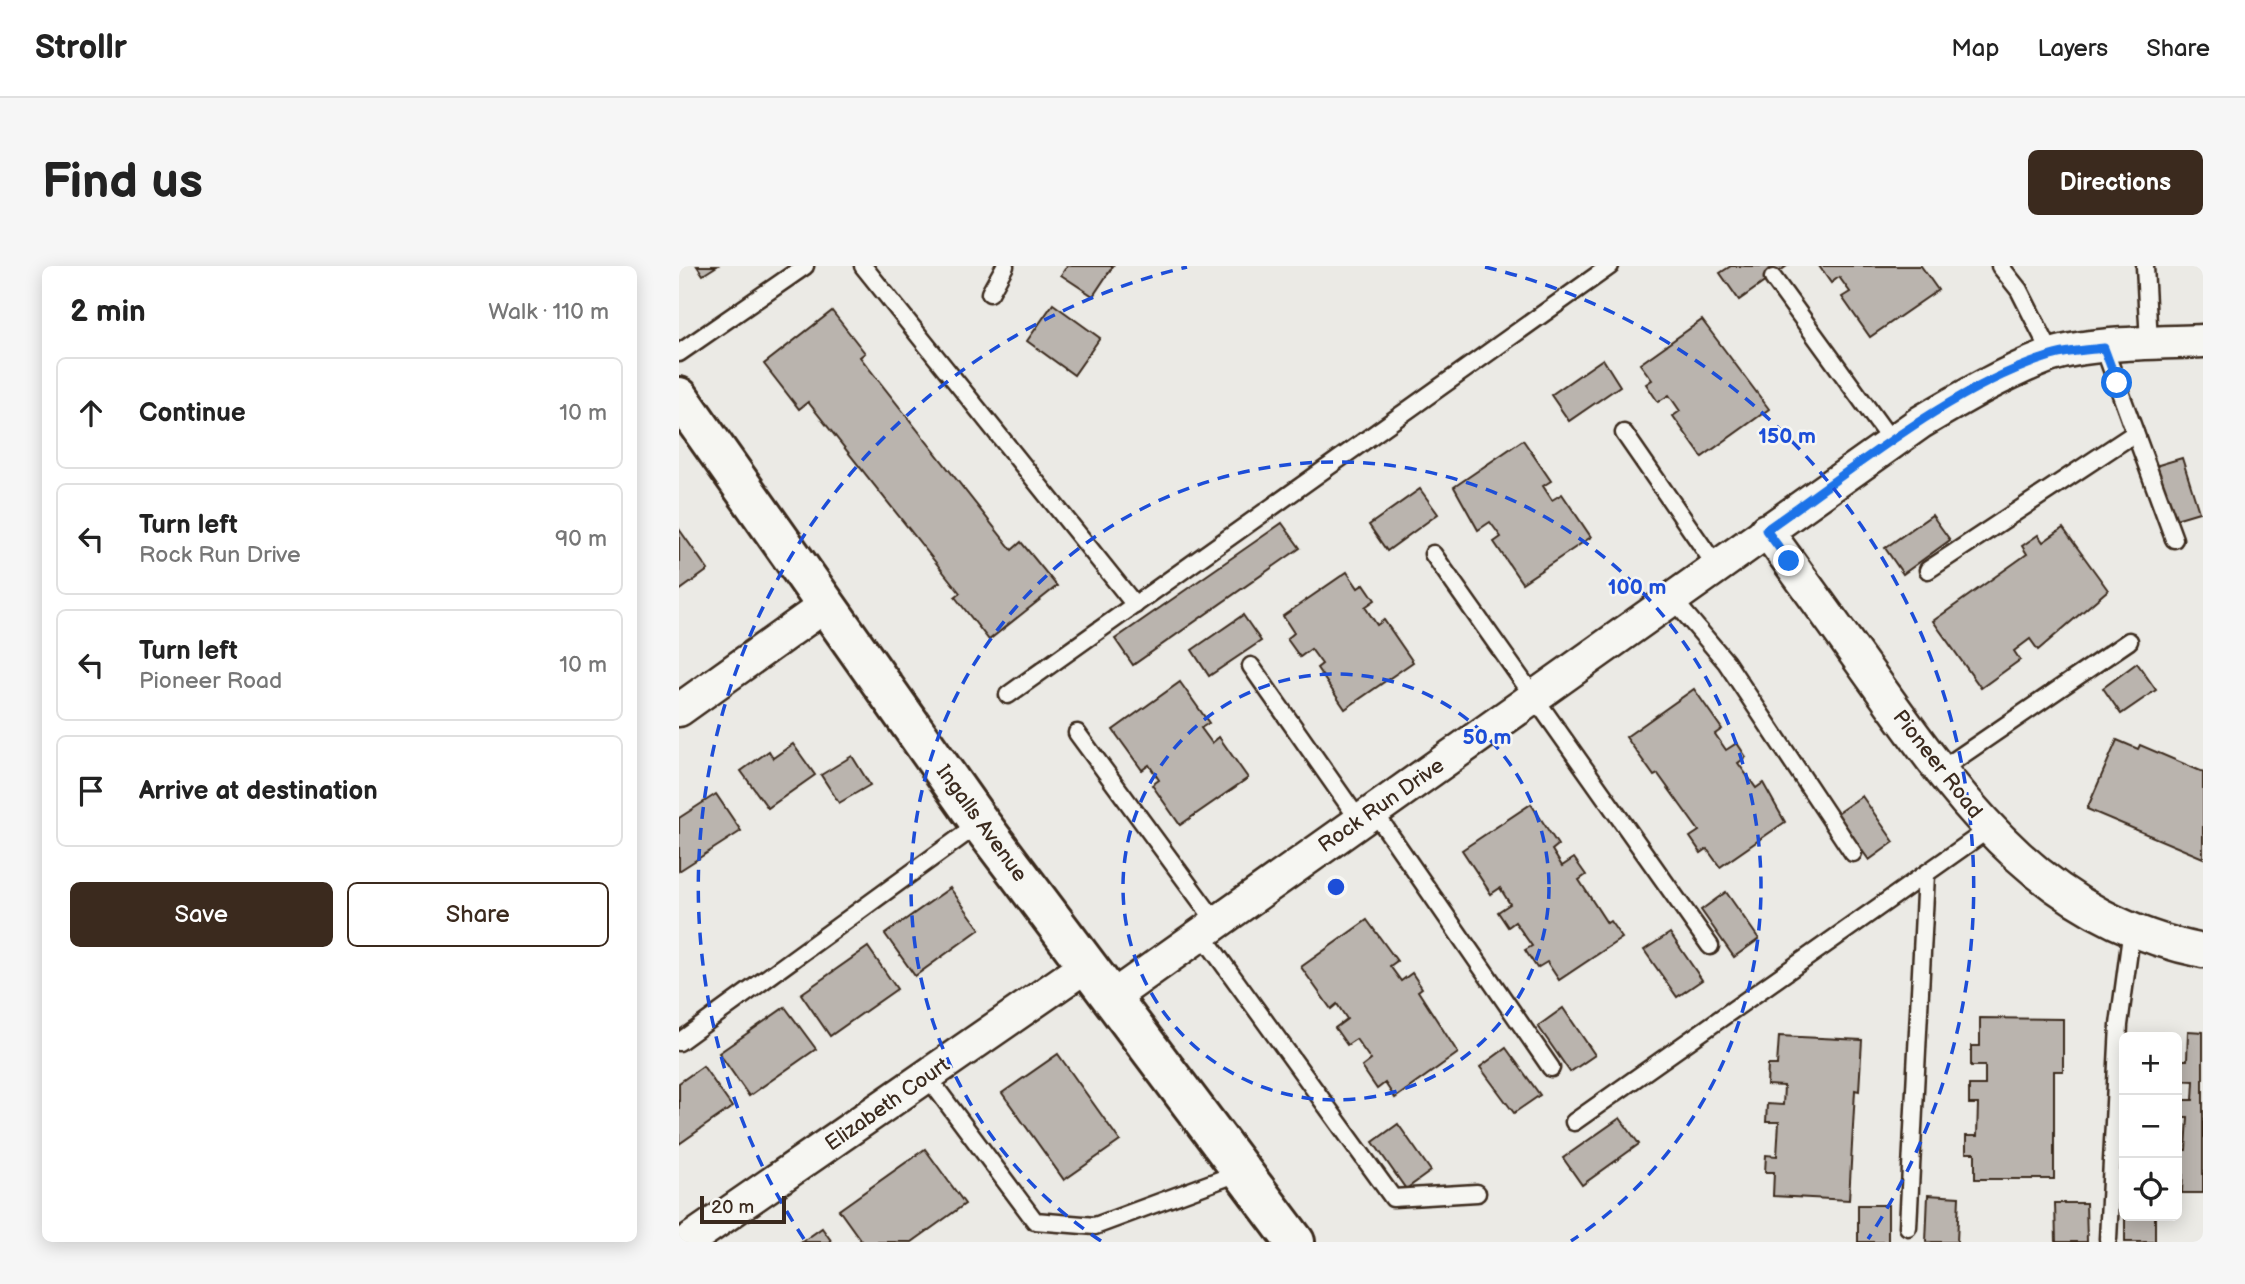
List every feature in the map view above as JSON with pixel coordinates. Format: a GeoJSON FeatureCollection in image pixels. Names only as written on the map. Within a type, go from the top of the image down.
{"type":"FeatureCollection","features":[{"type":"Feature","properties":{"kind":"street","name":"Rock Run Drive"},"geometry":{"type":"LineString","coordinates":[[1111,998],[1716,565],[1892,442],[1992,381],[2052,355],[2149,343],[2203,341]]}},
{"type":"Feature","properties":{"kind":"street","name":"Ingalls Avenue"},"geometry":{"type":"LineString","coordinates":[[679,397],[980,823],[1295,1242]]}},
{"type":"Feature","properties":{"kind":"street","name":"Pioneer Road"},"geometry":{"type":"LineString","coordinates":[[1766,530],[1939,771],[1989,829],[2056,889],[2132,928],[2179,946],[2203,951]]}},
{"type":"Feature","properties":{"kind":"street"},"geometry":{"type":"LineString","coordinates":[[679,710],[826,605]]}},
{"type":"Feature","properties":{"kind":"street","name":"Elizabeth Court"},"geometry":{"type":"LineString","coordinates":[[687,1242],[1087,965]]}},
{"type":"Feature","properties":{"kind":"lane"},"geometry":{"type":"LineString","coordinates":[[679,353],[805,266]]}},
{"type":"Feature","properties":{"kind":"lane"},"geometry":{"type":"LineString","coordinates":[[863,266],[1135,605]]}},
{"type":"Feature","properties":{"kind":"lane"},"geometry":{"type":"LineString","coordinates":[[990,293],[1005,266]]}},
{"type":"Feature","properties":{"kind":"lane"},"geometry":{"type":"LineString","coordinates":[[1008,695],[1610,266]]}},
{"type":"Feature","properties":{"kind":"lane"},"geometry":{"type":"LineString","coordinates":[[2000,266],[2019,290],[2052,355]]}},
{"type":"Feature","properties":{"kind":"lane"},"geometry":{"type":"LineString","coordinates":[[2145,266],[2149,343]]}},
{"type":"Feature","properties":{"kind":"lane"},"geometry":{"type":"LineString","coordinates":[[1773,278],[1892,442]]}},
{"type":"Feature","properties":{"kind":"lane"},"geometry":{"type":"LineString","coordinates":[[2104,348],[2174,539]]}},
{"type":"Feature","properties":{"kind":"lane"},"geometry":{"type":"LineString","coordinates":[[1624,433],[1716,565]]}},
{"type":"Feature","properties":{"kind":"lane"},"geometry":{"type":"LineString","coordinates":[[1928,570],[2135,433]]}},
{"type":"Feature","properties":{"kind":"lane"},"geometry":{"type":"LineString","coordinates":[[1433,554],[1710,946]]}},
{"type":"Feature","properties":{"kind":"lane"},"geometry":{"type":"LineString","coordinates":[[1671,597],[1726,662],[1853,853]]}},
{"type":"Feature","properties":{"kind":"lane"},"geometry":{"type":"LineString","coordinates":[[1939,771],[2129,641]]}},
{"type":"Feature","properties":{"kind":"lane"},"geometry":{"type":"LineString","coordinates":[[1251,666],[1366,815],[1551,1068]]}},
{"type":"Feature","properties":{"kind":"lane"},"geometry":{"type":"LineString","coordinates":[[1077,733],[1393,1198],[1477,1193]]}},
{"type":"Feature","properties":{"kind":"lane"},"geometry":{"type":"LineString","coordinates":[[679,1042],[980,823]]}},
{"type":"Feature","properties":{"kind":"lane"},"geometry":{"type":"LineString","coordinates":[[1574,1122],[1989,829]]}},
{"type":"Feature","properties":{"kind":"lane"},"geometry":{"type":"LineString","coordinates":[[1908,1227],[1926,874]]}},
{"type":"Feature","properties":{"kind":"lane"},"geometry":{"type":"LineString","coordinates":[[2108,1239],[2119,1026],[2132,928]]}},
{"type":"Feature","properties":{"kind":"lane"},"geometry":{"type":"LineString","coordinates":[[927,1076],[1035,1221],[1094,1226],[1241,1172]]}},
{"type":"Feature","properties":{"kind":"building"},"geometry":{"type":"Polygon","coordinates":[[[697,266],[717,266],[703,275],[697,266]]]}},
{"type":"Feature","properties":{"kind":"building"},"geometry":{"type":"Polygon","coordinates":[[[1067,266],[1113,266],[1093,296],[1061,275],[1067,266]]]}},
{"type":"Feature","properties":{"kind":"building"},"geometry":{"type":"Polygon","coordinates":[[[1731,266],[1787,266],[1739,300],[1720,273],[1731,266]]]}},
{"type":"Feature","properties":{"kind":"building"},"geometry":{"type":"Polygon","coordinates":[[[1819,266],[1921,266],[1938,290],[1870,337],[1842,297],[1850,292],[1839,277],[1831,283],[1819,266]]]}},
{"type":"Feature","properties":{"kind":"building"},"geometry":{"type":"Polygon","coordinates":[[[1053,304],[1100,338],[1074,375],[1027,341],[1053,304]]]}},
{"type":"Feature","properties":{"kind":"building"},"geometry":{"type":"Polygon","coordinates":[[[832,311],[865,353],[860,357],[1012,550],[1021,542],[1057,586],[989,640],[955,597],[960,593],[808,402],[799,409],[764,364],[832,311]]]}},
{"type":"Feature","properties":{"kind":"building"},"geometry":{"type":"Polygon","coordinates":[[[1702,320],[1769,409],[1702,457],[1673,416],[1680,411],[1669,395],[1658,402],[1646,384],[1652,380],[1640,364],[1702,320]]]}},
{"type":"Feature","properties":{"kind":"building"},"geometry":{"type":"Polygon","coordinates":[[[1603,359],[1620,386],[1569,421],[1551,395],[1603,359]]]}},
{"type":"Feature","properties":{"kind":"building"},"geometry":{"type":"Polygon","coordinates":[[[1523,440],[1551,481],[1543,486],[1552,500],[1562,494],[1591,537],[1522,583],[1494,542],[1501,537],[1490,522],[1478,530],[1454,487],[1523,440]]]}},
{"type":"Feature","properties":{"kind":"building"},"geometry":{"type":"Polygon","coordinates":[[[2182,458],[2199,512],[2169,521],[2152,467],[2182,458]]]}},
{"type":"Feature","properties":{"kind":"building"},"geometry":{"type":"Polygon","coordinates":[[[1420,489],[1438,514],[1387,551],[1369,525],[1420,489]]]}},
{"type":"Feature","properties":{"kind":"building"},"geometry":{"type":"Polygon","coordinates":[[[1932,515],[1950,540],[1903,574],[1885,548],[1932,515]]]}},
{"type":"Feature","properties":{"kind":"building"},"geometry":{"type":"Polygon","coordinates":[[[1282,523],[1300,548],[1133,665],[1115,639],[1282,523]]]}},
{"type":"Feature","properties":{"kind":"building"},"geometry":{"type":"Polygon","coordinates":[[[2063,528],[2108,590],[2038,650],[2030,639],[2014,651],[2020,660],[1981,688],[1933,621],[2027,554],[2022,546],[2038,535],[2043,542],[2063,528]]]}},
{"type":"Feature","properties":{"kind":"building"},"geometry":{"type":"Polygon","coordinates":[[[679,529],[708,570],[679,591],[679,529]]]}},
{"type":"Feature","properties":{"kind":"building"},"geometry":{"type":"Polygon","coordinates":[[[1347,572],[1358,588],[1364,584],[1375,600],[1365,607],[1377,625],[1384,620],[1413,662],[1345,709],[1317,668],[1322,664],[1311,649],[1300,657],[1287,639],[1294,633],[1283,616],[1347,572]]]}},
{"type":"Feature","properties":{"kind":"building"},"geometry":{"type":"Polygon","coordinates":[[[1243,615],[1261,641],[1209,676],[1192,650],[1243,615]]]}},
{"type":"Feature","properties":{"kind":"building"},"geometry":{"type":"Polygon","coordinates":[[[2137,663],[2156,690],[2121,714],[2103,688],[2137,663]]]}},
{"type":"Feature","properties":{"kind":"building"},"geometry":{"type":"Polygon","coordinates":[[[1180,682],[1209,723],[1201,728],[1212,743],[1219,737],[1248,778],[1180,825],[1152,785],[1159,780],[1149,765],[1142,770],[1113,730],[1180,682]]]}},
{"type":"Feature","properties":{"kind":"building"},"geometry":{"type":"Polygon","coordinates":[[[1694,689],[1722,729],[1715,734],[1726,750],[1737,743],[1746,757],[1738,763],[1756,788],[1763,783],[1785,822],[1720,867],[1707,849],[1701,853],[1690,837],[1699,831],[1658,774],[1654,776],[1626,737],[1694,689]]]}},
{"type":"Feature","properties":{"kind":"building"},"geometry":{"type":"Polygon","coordinates":[[[2117,740],[2138,749],[2140,745],[2203,772],[2203,858],[2087,809],[2117,740]]]}},
{"type":"Feature","properties":{"kind":"building"},"geometry":{"type":"Polygon","coordinates":[[[793,744],[815,775],[768,808],[741,771],[769,751],[773,758],[793,744]]]}},
{"type":"Feature","properties":{"kind":"building"},"geometry":{"type":"Polygon","coordinates":[[[852,756],[870,785],[839,803],[821,775],[852,756]]]}},
{"type":"Feature","properties":{"kind":"building"},"geometry":{"type":"Polygon","coordinates":[[[716,794],[741,831],[679,871],[679,818],[716,794]]]}},
{"type":"Feature","properties":{"kind":"building"},"geometry":{"type":"Polygon","coordinates":[[[1862,796],[1894,842],[1869,860],[1836,814],[1862,796]]]}},
{"type":"Feature","properties":{"kind":"building"},"geometry":{"type":"Polygon","coordinates":[[[1531,804],[1558,845],[1552,850],[1562,866],[1574,858],[1586,875],[1579,880],[1607,923],[1610,921],[1622,938],[1559,980],[1547,962],[1537,968],[1525,950],[1532,946],[1515,922],[1508,927],[1498,912],[1510,904],[1500,888],[1491,894],[1462,850],[1531,804]]]}},
{"type":"Feature","properties":{"kind":"building"},"geometry":{"type":"Polygon","coordinates":[[[950,888],[980,929],[915,976],[885,934],[950,888]]]}},
{"type":"Feature","properties":{"kind":"building"},"geometry":{"type":"Polygon","coordinates":[[[1726,892],[1759,939],[1734,957],[1701,910],[1726,892]]]}},
{"type":"Feature","properties":{"kind":"building"},"geometry":{"type":"Polygon","coordinates":[[[1367,920],[1397,961],[1390,966],[1401,981],[1412,973],[1422,988],[1418,991],[1458,1053],[1395,1098],[1385,1083],[1377,1089],[1362,1067],[1371,1060],[1356,1039],[1347,1045],[1335,1028],[1347,1019],[1337,1004],[1331,1009],[1301,967],[1367,920]]]}},
{"type":"Feature","properties":{"kind":"building"},"geometry":{"type":"Polygon","coordinates":[[[1670,933],[1702,980],[1677,997],[1644,950],[1670,933]]]}},
{"type":"Feature","properties":{"kind":"building"},"geometry":{"type":"Polygon","coordinates":[[[868,947],[897,989],[830,1036],[801,994],[868,947]]]}},
{"type":"Feature","properties":{"kind":"building"},"geometry":{"type":"Polygon","coordinates":[[[785,1007],[816,1049],[749,1096],[719,1053],[785,1007]]]}},
{"type":"Feature","properties":{"kind":"building"},"geometry":{"type":"Polygon","coordinates":[[[1563,1008],[1595,1055],[1570,1072],[1538,1026],[1563,1008]]]}},
{"type":"Feature","properties":{"kind":"building"},"geometry":{"type":"Polygon","coordinates":[[[1980,1018],[2063,1019],[2063,1071],[2054,1071],[2054,1179],[1975,1179],[1975,1153],[1966,1153],[1966,1136],[1977,1136],[1978,1104],[1969,1104],[1969,1085],[1985,1085],[1985,1066],[1971,1066],[1971,1046],[1980,1046],[1980,1018]]]}},
{"type":"Feature","properties":{"kind":"building"},"geometry":{"type":"Polygon","coordinates":[[[2188,1031],[2203,1032],[2203,1193],[2182,1193],[2182,1150],[2186,1150],[2188,1117],[2182,1117],[2182,1100],[2193,1100],[2194,1081],[2182,1080],[2182,1060],[2187,1060],[2188,1031]]]}},
{"type":"Feature","properties":{"kind":"building"},"geometry":{"type":"Polygon","coordinates":[[[1779,1036],[1862,1040],[1859,1091],[1855,1090],[1849,1200],[1773,1196],[1774,1172],[1765,1172],[1766,1155],[1777,1156],[1779,1122],[1766,1122],[1767,1104],[1783,1105],[1784,1086],[1767,1085],[1768,1065],[1777,1065],[1779,1036]]]}},
{"type":"Feature","properties":{"kind":"building"},"geometry":{"type":"Polygon","coordinates":[[[1506,1048],[1540,1095],[1514,1113],[1480,1067],[1506,1048]]]}},
{"type":"Feature","properties":{"kind":"building"},"geometry":{"type":"Polygon","coordinates":[[[1058,1054],[1120,1141],[1064,1180],[1002,1093],[1058,1054]]]}},
{"type":"Feature","properties":{"kind":"building"},"geometry":{"type":"Polygon","coordinates":[[[703,1066],[732,1107],[679,1144],[679,1083],[703,1066]]]}},
{"type":"Feature","properties":{"kind":"building"},"geometry":{"type":"Polygon","coordinates":[[[1620,1118],[1639,1144],[1582,1185],[1563,1158],[1620,1118]]]}},
{"type":"Feature","properties":{"kind":"building"},"geometry":{"type":"Polygon","coordinates":[[[1398,1124],[1431,1171],[1406,1189],[1373,1142],[1398,1124]]]}},
{"type":"Feature","properties":{"kind":"building"},"geometry":{"type":"Polygon","coordinates":[[[925,1149],[965,1204],[912,1242],[862,1242],[839,1210],[925,1149]]]}},
{"type":"Feature","properties":{"kind":"building"},"geometry":{"type":"Polygon","coordinates":[[[1928,1195],[1959,1197],[1957,1242],[1926,1242],[1928,1195]]]}},
{"type":"Feature","properties":{"kind":"building"},"geometry":{"type":"Polygon","coordinates":[[[2055,1203],[2086,1203],[2087,1242],[2056,1242],[2055,1203]]]}},
{"type":"Feature","properties":{"kind":"building"},"geometry":{"type":"Polygon","coordinates":[[[1858,1205],[1888,1205],[1888,1242],[1858,1242],[1858,1205]]]}},
{"type":"Feature","properties":{"kind":"building"},"geometry":{"type":"Polygon","coordinates":[[[2125,1221],[2155,1221],[2155,1242],[2125,1242],[2125,1221]]]}},
{"type":"Feature","properties":{"kind":"building"},"geometry":{"type":"Polygon","coordinates":[[[822,1228],[832,1242],[802,1242],[822,1228]]]}},
{"type":"Feature","properties":{"kind":"route"},"geometry":{"type":"LineString","coordinates":[[1789,561],[1766,530],[1920,422],[1992,381],[2052,355],[2104,348],[2117,383]]}}]}
